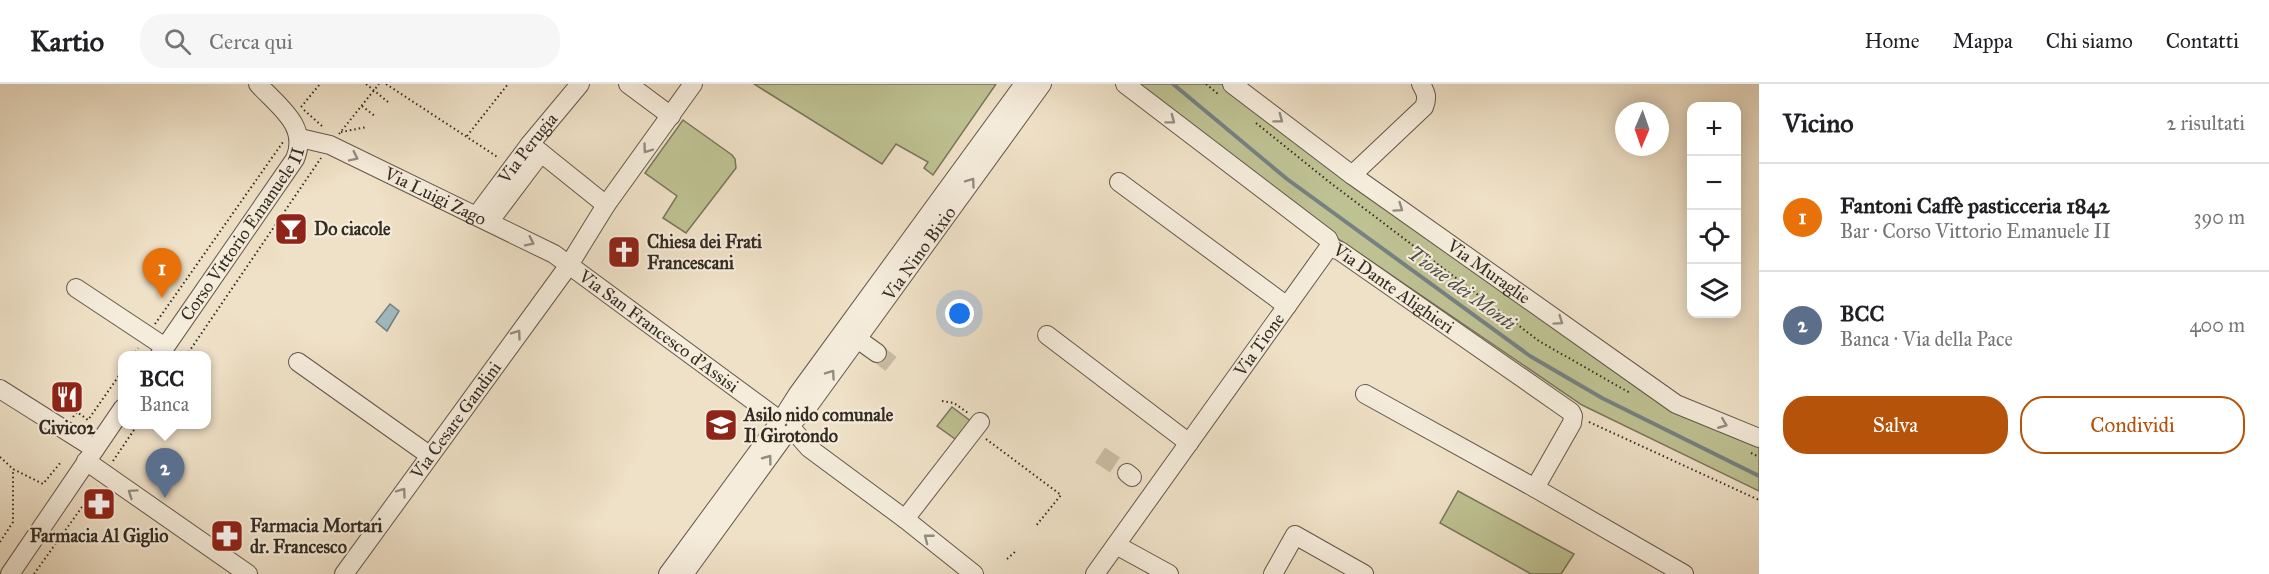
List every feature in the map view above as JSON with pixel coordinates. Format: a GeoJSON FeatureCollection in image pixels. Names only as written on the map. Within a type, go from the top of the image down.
{"type":"FeatureCollection","features":[{"type":"Feature","properties":{"kind":"street"},"geometry":{"type":"LineString","coordinates":[[258,84],[298,129],[292,139]]}},
{"type":"Feature","properties":{"kind":"street","name":"Via Perugia"},"geometry":{"type":"LineString","coordinates":[[483,218],[580,84]]}},
{"type":"Feature","properties":{"kind":"street"},"geometry":{"type":"LineString","coordinates":[[628,84],[671,116]]}},
{"type":"Feature","properties":{"kind":"street","name":"Via Cesare Gandini"},"geometry":{"type":"LineString","coordinates":[[344,574],[429,454],[569,265],[606,205],[693,84]]}},
{"type":"Feature","properties":{"kind":"street","name":"Via Nino Bixio"},"geometry":{"type":"LineString","coordinates":[[684,574],[786,424],[797,395],[1024,84]]}},
{"type":"Feature","properties":{"kind":"street","name":"Via Nino Bixio"},"geometry":{"type":"LineString","coordinates":[[668,574],[770,433],[803,413],[1042,84]]}},
{"type":"Feature","properties":{"kind":"street","name":"Via Dante Alighieri"},"geometry":{"type":"LineString","coordinates":[[1125,84],[1328,239],[1332,248],[1340,251],[1573,416]]}},
{"type":"Feature","properties":{"kind":"street"},"geometry":{"type":"LineString","coordinates":[[1352,175],[1424,107],[1427,99],[1421,84]]}},
{"type":"Feature","properties":{"kind":"street","name":"Via Muraglie"},"geometry":{"type":"LineString","coordinates":[[1228,91],[1352,175],[1676,404],[1753,444]]}},
{"type":"Feature","properties":{"kind":"street","name":"Via Luigi Zago"},"geometry":{"type":"LineString","coordinates":[[292,139],[333,136],[554,254],[569,265]]}},
{"type":"Feature","properties":{"kind":"street","name":"Corso Vittorio Emanuele II"},"geometry":{"type":"LineString","coordinates":[[162,351],[295,159],[299,148],[292,139]]}},
{"type":"Feature","properties":{"kind":"street"},"geometry":{"type":"LineString","coordinates":[[535,149],[606,205]]}},
{"type":"Feature","properties":{"kind":"street"},"geometry":{"type":"LineString","coordinates":[[1119,182],[1287,306]]}},
{"type":"Feature","properties":{"kind":"street","name":"Via Tione"},"geometry":{"type":"LineString","coordinates":[[1095,574],[1327,250],[1332,248]]}},
{"type":"Feature","properties":{"kind":"street","name":"Via San Francesco d'Assisi"},"geometry":{"type":"LineString","coordinates":[[569,265],[786,424],[809,448],[905,519],[974,574]]}},
{"type":"Feature","properties":{"kind":"street"},"geometry":{"type":"LineString","coordinates":[[76,288],[147,335],[162,351]]}},
{"type":"Feature","properties":{"kind":"street"},"geometry":{"type":"LineString","coordinates":[[1047,335],[1189,443]]}},
{"type":"Feature","properties":{"kind":"street"},"geometry":{"type":"LineString","coordinates":[[856,338],[877,353]]}},
{"type":"Feature","properties":{"kind":"street"},"geometry":{"type":"LineString","coordinates":[[298,362],[429,454]]}},
{"type":"Feature","properties":{"kind":"street"},"geometry":{"type":"LineString","coordinates":[[0,389],[105,474],[248,574]]}},
{"type":"Feature","properties":{"kind":"street"},"geometry":{"type":"LineString","coordinates":[[1365,394],[1684,574]]}},
{"type":"Feature","properties":{"kind":"street"},"geometry":{"type":"LineString","coordinates":[[10,574],[118,415]]}},
{"type":"Feature","properties":{"kind":"street"},"geometry":{"type":"LineString","coordinates":[[1535,488],[1572,423],[1573,416]]}},
{"type":"Feature","properties":{"kind":"street"},"geometry":{"type":"LineString","coordinates":[[905,519],[977,426]]}},
{"type":"Feature","properties":{"kind":"street"},"geometry":{"type":"LineString","coordinates":[[1273,574],[1295,535],[1364,574]]}},
{"type":"Feature","properties":{"kind":"street"},"geometry":{"type":"LineString","coordinates":[[1116,545],[1169,574]]}},
{"type":"Feature","properties":{"kind":"path"},"geometry":{"type":"LineString","coordinates":[[320,84],[301,107],[333,136]]}},
{"type":"Feature","properties":{"kind":"path"},"geometry":{"type":"LineString","coordinates":[[366,84],[388,102]]}},
{"type":"Feature","properties":{"kind":"path"},"geometry":{"type":"LineString","coordinates":[[189,351],[333,136],[362,106],[379,84]]}},
{"type":"Feature","properties":{"kind":"path"},"geometry":{"type":"LineString","coordinates":[[386,84],[506,163]]}},
{"type":"Feature","properties":{"kind":"path"},"geometry":{"type":"LineString","coordinates":[[467,137],[508,84]]}},
{"type":"Feature","properties":{"kind":"path"},"geometry":{"type":"LineString","coordinates":[[1206,84],[1228,91]]}},
{"type":"Feature","properties":{"kind":"path"},"geometry":{"type":"LineString","coordinates":[[362,106],[376,117]]}},
{"type":"Feature","properties":{"kind":"path"},"geometry":{"type":"LineString","coordinates":[[1249,118],[1539,341],[1637,396]]}},
{"type":"Feature","properties":{"kind":"path"},"geometry":{"type":"LineString","coordinates":[[333,136],[367,128]]}},
{"type":"Feature","properties":{"kind":"path"},"geometry":{"type":"LineString","coordinates":[[136,351],[292,139]]}},
{"type":"Feature","properties":{"kind":"path"},"geometry":{"type":"LineString","coordinates":[[72,419],[77,412],[88,420],[118,377]]}},
{"type":"Feature","properties":{"kind":"path"},"geometry":{"type":"LineString","coordinates":[[942,401],[954,403]]}},
{"type":"Feature","properties":{"kind":"path"},"geometry":{"type":"LineString","coordinates":[[1573,416],[1759,500]]}},
{"type":"Feature","properties":{"kind":"path"},"geometry":{"type":"LineString","coordinates":[[977,426],[1061,495],[1035,527]]}},
{"type":"Feature","properties":{"kind":"path"},"geometry":{"type":"LineString","coordinates":[[34,574],[135,429]]}},
{"type":"Feature","properties":{"kind":"path"},"geometry":{"type":"LineString","coordinates":[[1753,444],[1759,457]]}},
{"type":"Feature","properties":{"kind":"path"},"geometry":{"type":"LineString","coordinates":[[0,457],[13,469],[43,484],[61,462]]}},
{"type":"Feature","properties":{"kind":"path"},"geometry":{"type":"LineString","coordinates":[[0,542],[13,522],[13,469]]}},
{"type":"Feature","properties":{"kind":"path"},"geometry":{"type":"LineString","coordinates":[[52,471],[57,474]]}},
{"type":"Feature","properties":{"kind":"path"},"geometry":{"type":"LineString","coordinates":[[1007,559],[1017,551]]}},
{"type":"Feature","properties":{"kind":"green space"},"geometry":{"type":"Polygon","coordinates":[[[754,84],[996,84],[933,175],[924,168],[928,162],[896,144],[882,164],[754,84]]]}},
{"type":"Feature","properties":{"kind":"green space"},"geometry":{"type":"Polygon","coordinates":[[[1139,84],[1222,84],[1336,172],[1648,395],[1759,447],[1759,491],[1582,405],[1334,236],[1139,84]]]}},
{"type":"Feature","properties":{"kind":"green space"},"geometry":{"type":"Polygon","coordinates":[[[683,120],[732,155],[736,168],[686,233],[663,218],[677,196],[645,173],[683,120]]]}},
{"type":"Feature","properties":{"kind":"green space"},"geometry":{"type":"Polygon","coordinates":[[[952,407],[972,422],[958,441],[937,426],[952,407]]]}},
{"type":"Feature","properties":{"kind":"green space"},"geometry":{"type":"Polygon","coordinates":[[[1458,491],[1574,554],[1561,574],[1531,574],[1440,523],[1458,491]]]}},
{"type":"Feature","properties":{"kind":"water"},"geometry":{"type":"Polygon","coordinates":[[[390,304],[399,311],[387,331],[376,322],[390,304]]]}},
{"type":"Feature","properties":{"kind":"waterway","name":"Tione dei Monti"},"geometry":{"type":"LineString","coordinates":[[1173,84],[1287,179],[1530,356],[1602,398],[1759,476]]}},
{"type":"Feature","properties":{"kind":"tunnel"},"geometry":{"type":"LineString","coordinates":[[877,353],[891,364]]}},
{"type":"Feature","properties":{"kind":"tunnel"},"geometry":{"type":"LineString","coordinates":[[1100,455],[1127,473]]}},
{"type":"Feature","properties":{"kind":"place","name":"Do ciacole"},"geometry":{"type":"Point","coordinates":[291,229]}},
{"type":"Feature","properties":{"kind":"place","name":"Chiesa dei Frati Francescani"},"geometry":{"type":"Point","coordinates":[624,252]}},
{"type":"Feature","properties":{"kind":"place","name":"Fantoni Caffè pasticceria 1842"},"geometry":{"type":"Point","coordinates":[162,298]}},
{"type":"Feature","properties":{"kind":"place","name":"Civico2"},"geometry":{"type":"Point","coordinates":[67,397]}},
{"type":"Feature","properties":{"kind":"place","name":"Asilo nido comunale Il Girotondo"},"geometry":{"type":"Point","coordinates":[721,425]}},
{"type":"Feature","properties":{"kind":"place","name":"BCC"},"geometry":{"type":"Point","coordinates":[165,498]}},
{"type":"Feature","properties":{"kind":"place","name":"Farmacia Al Giglio"},"geometry":{"type":"Point","coordinates":[99,504]}},
{"type":"Feature","properties":{"kind":"place","name":"Farmacia Mortari dr. Francesco"},"geometry":{"type":"Point","coordinates":[227,536]}}]}
